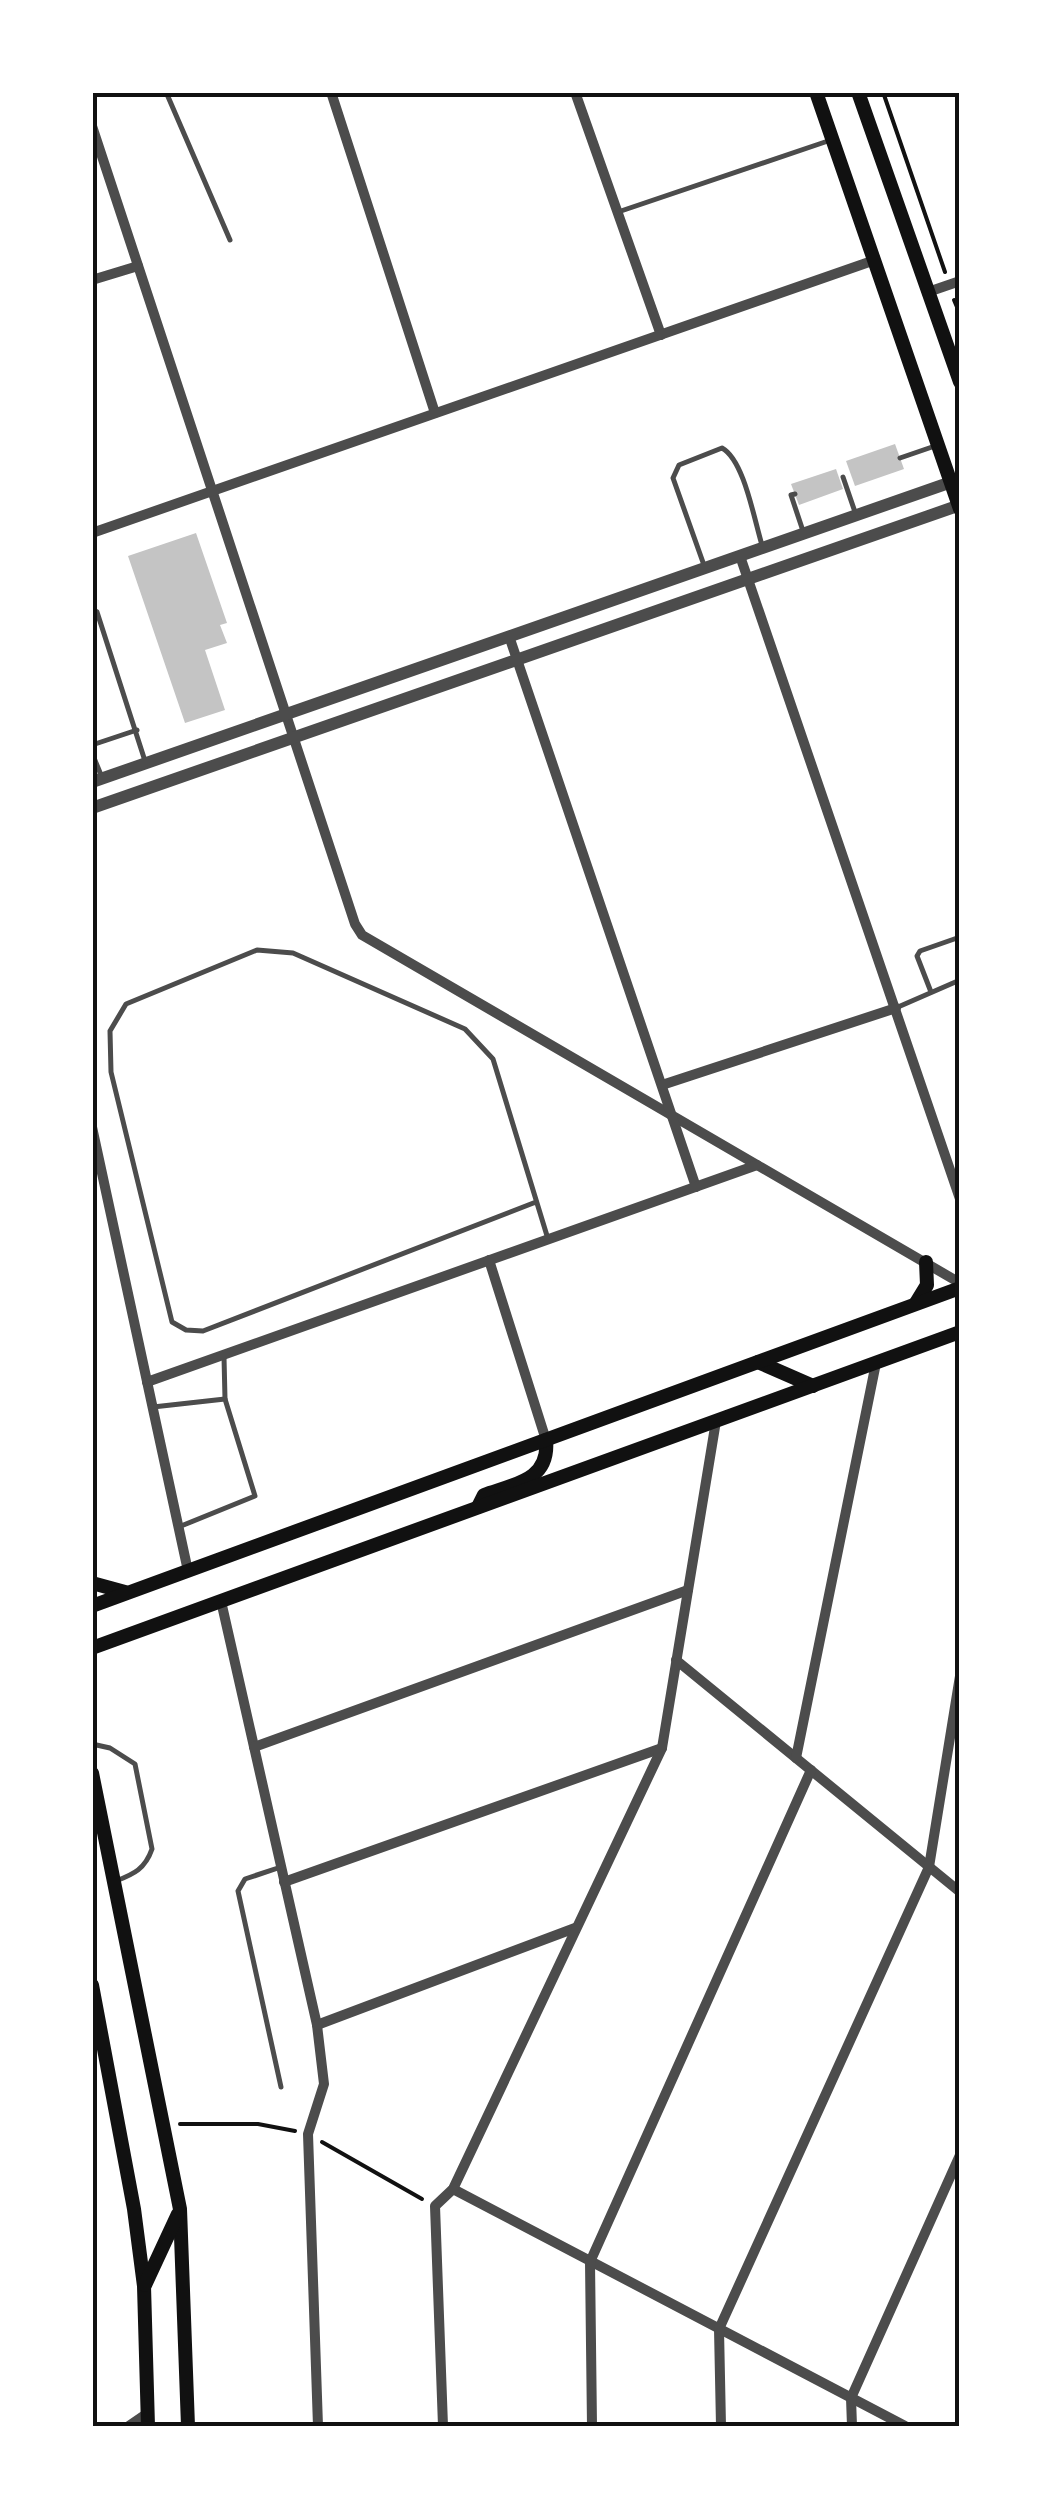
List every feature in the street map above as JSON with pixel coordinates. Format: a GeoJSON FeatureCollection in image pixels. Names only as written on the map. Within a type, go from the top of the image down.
{"type":"FeatureCollection","features":[{"type":"Feature","properties":{"kind":"main road"},"geometry":{"type":"LineString","coordinates":[[816,92],[872,261],[938,445],[955,480],[959,507]]}},
{"type":"Feature","properties":{"kind":"main road"},"geometry":{"type":"LineString","coordinates":[[858,92],[960,382]]}},
{"type":"Feature","properties":{"kind":"main road"},"geometry":{"type":"LineString","coordinates":[[916,1304],[927,1285],[926,1262]]}},
{"type":"Feature","properties":{"kind":"main road"},"geometry":{"type":"LineString","coordinates":[[92,1606],[960,1285]]}},
{"type":"Feature","properties":{"kind":"main road"},"geometry":{"type":"LineString","coordinates":[[92,1648],[960,1332]]}},
{"type":"Feature","properties":{"kind":"main road"},"geometry":{"type":"LineString","coordinates":[[758,1362],[813,1386]]}},
{"type":"Feature","properties":{"kind":"main road"},"geometry":{"type":"LineString","coordinates":[[478,1508],[484,1495],[533,1478],[545,1460],[546,1440]]}},
{"type":"Feature","properties":{"kind":"main road"},"geometry":{"type":"LineString","coordinates":[[92,1583],[130,1592]]}},
{"type":"Feature","properties":{"kind":"main road"},"geometry":{"type":"LineString","coordinates":[[92,1773],[180,2209],[188,2426]]}},
{"type":"Feature","properties":{"kind":"main road"},"geometry":{"type":"LineString","coordinates":[[92,1984],[134,2209],[144,2286],[148,2420]]}},
{"type":"Feature","properties":{"kind":"main road"},"geometry":{"type":"LineString","coordinates":[[144,2286],[180,2209]]}},
{"type":"Feature","properties":{"kind":"street"},"geometry":{"type":"LineString","coordinates":[[331,92],[436,413]]}},
{"type":"Feature","properties":{"kind":"street"},"geometry":{"type":"LineString","coordinates":[[575,92],[661,334]]}},
{"type":"Feature","properties":{"kind":"street"},"geometry":{"type":"LineString","coordinates":[[92,126],[355,924],[362,935],[960,1285]]}},
{"type":"Feature","properties":{"kind":"street"},"geometry":{"type":"LineString","coordinates":[[92,532],[872,261]]}},
{"type":"Feature","properties":{"kind":"street"},"geometry":{"type":"LineString","coordinates":[[92,280],[138,266]]}},
{"type":"Feature","properties":{"kind":"street"},"geometry":{"type":"LineString","coordinates":[[928,292],[954,283]]}},
{"type":"Feature","properties":{"kind":"street"},"geometry":{"type":"LineString","coordinates":[[98,780],[955,480]]}},
{"type":"Feature","properties":{"kind":"street"},"geometry":{"type":"LineString","coordinates":[[92,808],[959,507]]}},
{"type":"Feature","properties":{"kind":"street"},"geometry":{"type":"LineString","coordinates":[[740,556],[960,1199]]}},
{"type":"Feature","properties":{"kind":"street"},"geometry":{"type":"LineString","coordinates":[[509,636],[696,1187]]}},
{"type":"Feature","properties":{"kind":"street"},"geometry":{"type":"LineString","coordinates":[[662,1085],[896,1008]]}},
{"type":"Feature","properties":{"kind":"street"},"geometry":{"type":"LineString","coordinates":[[92,1127],[188,1571]]}},
{"type":"Feature","properties":{"kind":"street"},"geometry":{"type":"LineString","coordinates":[[147,1382],[756,1165]]}},
{"type":"Feature","properties":{"kind":"street"},"geometry":{"type":"LineString","coordinates":[[489,1260],[546,1440]]}},
{"type":"Feature","properties":{"kind":"street"},"geometry":{"type":"LineString","coordinates":[[796,1758],[876,1363]]}},
{"type":"Feature","properties":{"kind":"street"},"geometry":{"type":"LineString","coordinates":[[443,2426],[435,2206],[453,2189],[662,1748],[716,1421]]}},
{"type":"Feature","properties":{"kind":"street"},"geometry":{"type":"LineString","coordinates":[[254,1747],[688,1590]]}},
{"type":"Feature","properties":{"kind":"street"},"geometry":{"type":"LineString","coordinates":[[221,1601],[317,2025],[324,2084],[308,2134],[318,2426]]}},
{"type":"Feature","properties":{"kind":"street"},"geometry":{"type":"LineString","coordinates":[[676,1660],[960,1892]]}},
{"type":"Feature","properties":{"kind":"street"},"geometry":{"type":"LineString","coordinates":[[721,2426],[719,2329],[930,1867],[960,1676]]}},
{"type":"Feature","properties":{"kind":"street"},"geometry":{"type":"LineString","coordinates":[[284,1882],[662,1748]]}},
{"type":"Feature","properties":{"kind":"street"},"geometry":{"type":"LineString","coordinates":[[592,2426],[590,2262],[811,1770]]}},
{"type":"Feature","properties":{"kind":"street"},"geometry":{"type":"LineString","coordinates":[[317,2025],[575,1928]]}},
{"type":"Feature","properties":{"kind":"street"},"geometry":{"type":"LineString","coordinates":[[852,2426],[851,2398],[960,2155]]}},
{"type":"Feature","properties":{"kind":"street"},"geometry":{"type":"LineString","coordinates":[[453,2189],[906,2426]]}},
{"type":"Feature","properties":{"kind":"street"},"geometry":{"type":"LineString","coordinates":[[128,2426],[148,2420]]}},
{"type":"Feature","properties":{"kind":"lane"},"geometry":{"type":"LineString","coordinates":[[166,92],[230,240]]}},
{"type":"Feature","properties":{"kind":"lane"},"geometry":{"type":"LineString","coordinates":[[618,212],[832,139]]}},
{"type":"Feature","properties":{"kind":"lane"},"geometry":{"type":"LineString","coordinates":[[900,458],[938,445]]}},
{"type":"Feature","properties":{"kind":"lane"},"geometry":{"type":"LineString","coordinates":[[704,568],[673,478],[680,465],[722,448],[732,454],[738,467],[762,548]]}},
{"type":"Feature","properties":{"kind":"lane"},"geometry":{"type":"LineString","coordinates":[[845,477],[856,515]]}},
{"type":"Feature","properties":{"kind":"lane"},"geometry":{"type":"LineString","coordinates":[[794,494],[791,495],[804,533]]}},
{"type":"Feature","properties":{"kind":"lane"},"geometry":{"type":"LineString","coordinates":[[92,609],[97,612],[145,764]]}},
{"type":"Feature","properties":{"kind":"lane"},"geometry":{"type":"LineString","coordinates":[[92,745],[137,730]]}},
{"type":"Feature","properties":{"kind":"lane"},"geometry":{"type":"LineString","coordinates":[[92,754],[98,780]]}},
{"type":"Feature","properties":{"kind":"lane"},"geometry":{"type":"LineString","coordinates":[[931,992],[917,956],[920,951],[960,937]]}},
{"type":"Feature","properties":{"kind":"lane"},"geometry":{"type":"LineString","coordinates":[[536,1202],[203,1331],[186,1330],[172,1322],[111,1072],[110,1031],[126,1004],[258,950],[293,953],[465,1029],[494,1059],[548,1239]]}},
{"type":"Feature","properties":{"kind":"lane"},"geometry":{"type":"LineString","coordinates":[[896,1008],[960,980]]}},
{"type":"Feature","properties":{"kind":"lane"},"geometry":{"type":"LineString","coordinates":[[178,1528],[255,1496],[224,1398],[224,1354]]}},
{"type":"Feature","properties":{"kind":"lane"},"geometry":{"type":"LineString","coordinates":[[152,1407],[224,1398]]}},
{"type":"Feature","properties":{"kind":"lane"},"geometry":{"type":"LineString","coordinates":[[92,1744],[110,1748],[135,1764],[152,1849],[138,1872],[114,1882]]}},
{"type":"Feature","properties":{"kind":"lane"},"geometry":{"type":"LineString","coordinates":[[281,1867],[245,1879],[238,1892],[281,2086]]}},
{"type":"Feature","properties":{"kind":"path"},"geometry":{"type":"LineString","coordinates":[[883,92],[954,283],[960,314]]}},
{"type":"Feature","properties":{"kind":"path"},"geometry":{"type":"LineString","coordinates":[[162,2124],[258,2124],[308,2134],[435,2206]]}},
{"type":"Feature","properties":{"kind":"building"},"geometry":{"type":"Polygon","coordinates":[[[895,444],[904,469],[855,486],[846,461],[895,444]]]}},
{"type":"Feature","properties":{"kind":"building"},"geometry":{"type":"Polygon","coordinates":[[[836,469],[843,489],[799,505],[791,484],[836,469]]]}},
{"type":"Feature","properties":{"kind":"building"},"geometry":{"type":"Polygon","coordinates":[[[196,533],[227,623],[220,625],[227,643],[205,650],[225,710],[185,723],[128,556],[196,533]]]}}]}
